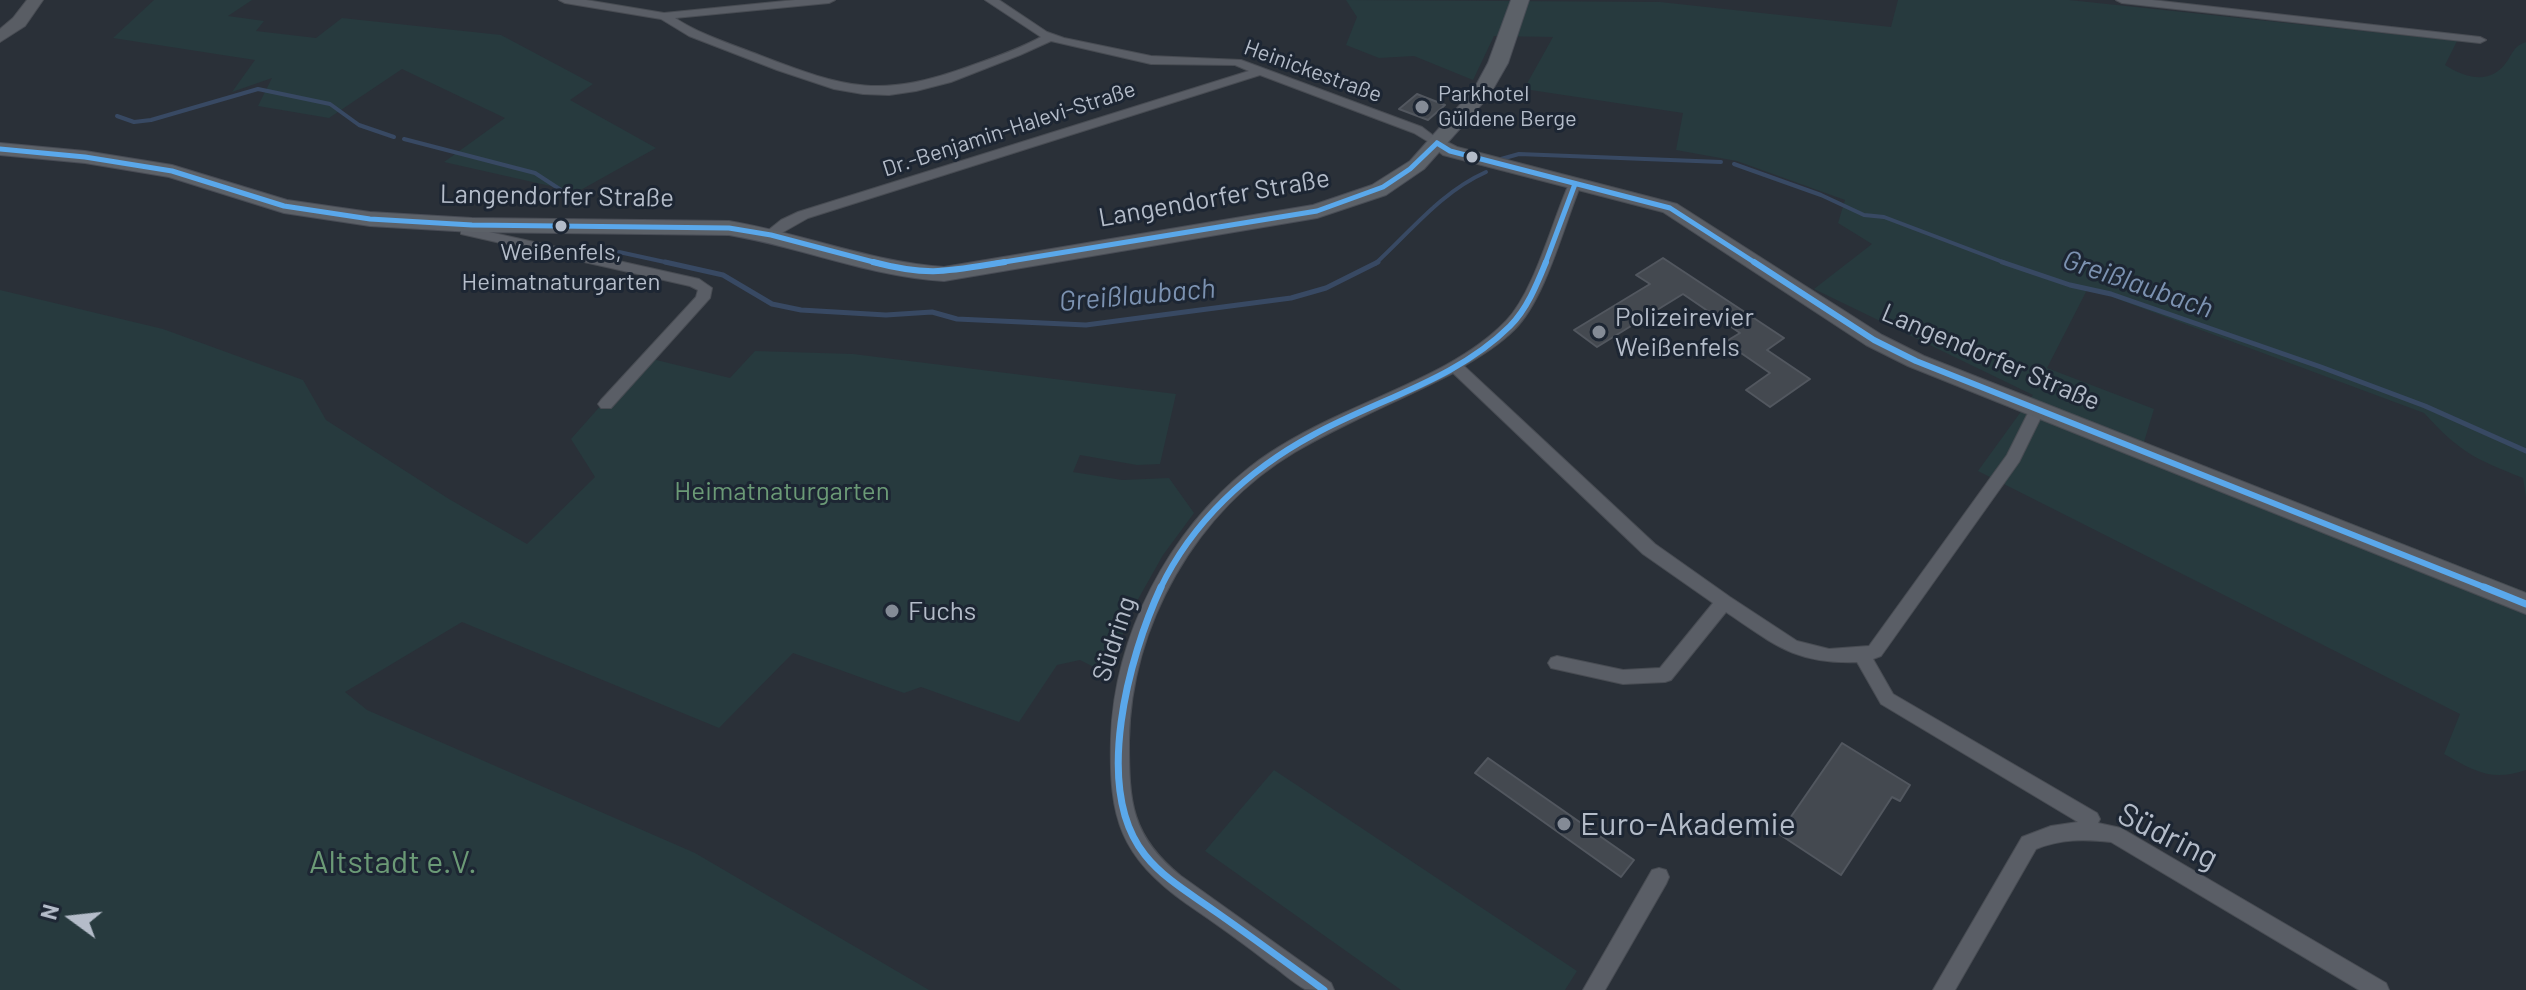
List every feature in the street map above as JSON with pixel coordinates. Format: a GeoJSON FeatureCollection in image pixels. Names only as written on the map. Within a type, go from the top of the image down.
{"type":"FeatureCollection","features":[{"type":"Feature","properties":{"kind":"main road"},"geometry":{"type":"LineString","coordinates":[[1437,143],[1485,88],[1498,63],[1520,0]]}},
{"type":"Feature","properties":{"kind":"main road","name":"Langendorfer Straße"},"geometry":{"type":"LineString","coordinates":[[0,149],[130,163],[172,171],[284,206],[339,216],[472,225],[693,226],[771,235],[910,272],[944,274],[1317,211],[1367,196],[1397,181],[1437,143]]}},
{"type":"Feature","properties":{"kind":"street"},"geometry":{"type":"LineString","coordinates":[[0,37],[19,22],[35,0]]}},
{"type":"Feature","properties":{"kind":"street"},"geometry":{"type":"LineString","coordinates":[[565,0],[603,3],[664,16],[829,0]]}},
{"type":"Feature","properties":{"kind":"street","name":"Heinickestraße"},"geometry":{"type":"LineString","coordinates":[[991,0],[1049,37],[1138,58],[1237,62],[1418,130],[1437,143]]}},
{"type":"Feature","properties":{"kind":"street"},"geometry":{"type":"LineString","coordinates":[[2122,0],[2171,3],[2480,40]]}},
{"type":"Feature","properties":{"kind":"street"},"geometry":{"type":"LineString","coordinates":[[664,16],[691,32],[818,81],[870,93],[914,90],[940,83],[1049,37]]}},
{"type":"Feature","properties":{"kind":"street","name":"Dr.-Benjamin-Halevi-Straße"},"geometry":{"type":"LineString","coordinates":[[771,235],[803,215],[1263,70]]}},
{"type":"Feature","properties":{"kind":"street","name":"Langendorfer Straße"},"geometry":{"type":"LineString","coordinates":[[1437,143],[1450,151],[1670,208],[1874,340],[2037,409],[2526,604]]}},
{"type":"Feature","properties":{"kind":"street","name":"Südring"},"geometry":{"type":"LineString","coordinates":[[1324,990],[1168,878],[1136,845],[1124,806],[1120,772],[1125,687],[1130,662],[1156,596],[1200,529],[1221,502],[1258,468],[1329,426],[1454,365],[1482,349],[1513,324],[1532,288],[1575,184]]}},
{"type":"Feature","properties":{"kind":"street"},"geometry":{"type":"LineString","coordinates":[[472,225],[466,231],[694,282],[705,288],[703,298],[606,404]]}},
{"type":"Feature","properties":{"kind":"street"},"geometry":{"type":"LineString","coordinates":[[1454,365],[1649,549],[1792,647],[1829,656],[1862,655],[1875,651],[2013,458],[2037,409]]}},
{"type":"Feature","properties":{"kind":"street"},"geometry":{"type":"LineString","coordinates":[[1557,663],[1623,677],[1665,675],[1724,602]]}},
{"type":"Feature","properties":{"kind":"street","name":"Südring"},"geometry":{"type":"LineString","coordinates":[[1862,655],[1887,699],[2090,819]]}},
{"type":"Feature","properties":{"kind":"street","name":"Südring"},"geometry":{"type":"LineString","coordinates":[[1943,990],[2029,843],[2053,832],[2083,830],[2114,834],[2379,990]]}},
{"type":"Feature","properties":{"kind":"street"},"geometry":{"type":"LineString","coordinates":[[1593,990],[1659,877]]}},
{"type":"Feature","properties":{"kind":"green space"},"geometry":{"type":"Polygon","coordinates":[[[154,0],[252,0],[228,16],[264,21],[256,31],[316,38],[342,18],[501,35],[593,84],[570,100],[656,148],[577,192],[444,162],[505,118],[402,69],[329,118],[258,106],[272,78],[232,92],[255,60],[113,38],[154,0]]]}},
{"type":"Feature","properties":{"kind":"green space"},"geometry":{"type":"Polygon","coordinates":[[[1346,0],[1660,2],[1891,27],[1898,0],[2069,0],[2457,41],[2445,65],[2462,74],[2479,77],[2502,68],[2517,47],[2526,42],[2526,498],[2523,478],[2469,453],[2424,413],[2088,288],[2047,368],[2154,409],[2144,442],[2526,592],[2526,770],[2493,775],[2474,770],[2444,754],[2460,714],[1978,471],[2033,395],[1814,289],[1872,244],[1838,223],[1845,200],[1737,161],[1676,150],[1683,113],[1524,89],[1553,37],[1494,36],[1473,80],[1414,56],[1379,58],[1346,45],[1357,17],[1346,0]]]}},
{"type":"Feature","properties":{"kind":"green space"},"geometry":{"type":"Polygon","coordinates":[[[0,290],[163,329],[303,380],[326,420],[449,499],[527,544],[595,477],[571,439],[644,357],[730,378],[755,351],[853,354],[1176,394],[1160,464],[1137,465],[1080,455],[1073,472],[1122,480],[1169,478],[1194,513],[1163,555],[1132,610],[1108,674],[1080,660],[1057,665],[1019,722],[921,687],[904,693],[793,653],[719,728],[462,622],[345,692],[367,710],[695,853],[929,990],[0,990],[0,290]]]}},
{"type":"Feature","properties":{"kind":"green space"},"geometry":{"type":"Polygon","coordinates":[[[1274,770],[1577,971],[1565,990],[1401,990],[1205,851],[1274,770]]]}},
{"type":"Feature","properties":{"kind":"building","name":"Parkhotel Güldene Berge"},"geometry":{"type":"Polygon","coordinates":[[[1417,94],[1445,105],[1428,120],[1399,109],[1417,94]]]}},
{"type":"Feature","properties":{"kind":"building","name":"Polizeirevier Weißenfels"},"geometry":{"type":"Polygon","coordinates":[[[1663,258],[1784,338],[1767,350],[1810,379],[1770,407],[1746,390],[1770,373],[1725,342],[1740,333],[1683,294],[1597,347],[1574,330],[1650,284],[1636,275],[1663,258]]]}},
{"type":"Feature","properties":{"kind":"building"},"geometry":{"type":"Polygon","coordinates":[[[1842,743],[1910,785],[1900,801],[1892,797],[1841,875],[1779,834],[1842,743]]]}},
{"type":"Feature","properties":{"kind":"building","name":"Euro-Akademie"},"geometry":{"type":"Polygon","coordinates":[[[1488,758],[1634,860],[1621,877],[1475,773],[1488,758]]]}},
{"type":"Feature","properties":{"kind":"waterway","name":"Greißlaubach"},"geometry":{"type":"LineString","coordinates":[[117,116],[134,122],[151,120],[258,89],[330,104],[359,125],[394,137]]}},
{"type":"Feature","properties":{"kind":"waterway","name":"Greißlaubach"},"geometry":{"type":"LineString","coordinates":[[404,139],[535,173],[561,190],[572,204]]}},
{"type":"Feature","properties":{"kind":"waterway","name":"Greißlaubach"},"geometry":{"type":"LineString","coordinates":[[1501,159],[1519,154],[1721,162]]}},
{"type":"Feature","properties":{"kind":"waterway","name":"Greißlaubach"},"geometry":{"type":"LineString","coordinates":[[1734,164],[1821,195],[1864,215],[1884,217],[2008,264]]}},
{"type":"Feature","properties":{"kind":"waterway","name":"Greißlaubach"},"geometry":{"type":"LineString","coordinates":[[1376,263],[1441,201],[1486,172]]}},
{"type":"Feature","properties":{"kind":"waterway","name":"Greißlaubach"},"geometry":{"type":"LineString","coordinates":[[619,252],[671,263]]}},
{"type":"Feature","properties":{"kind":"waterway","name":"Greißlaubach"},"geometry":{"type":"LineString","coordinates":[[665,262],[671,263]]}},
{"type":"Feature","properties":{"kind":"waterway","name":"Greißlaubach"},"geometry":{"type":"LineString","coordinates":[[2002,262],[2070,285],[2111,294],[2321,367],[2425,406],[2526,451]]}},
{"type":"Feature","properties":{"kind":"waterway","name":"Greißlaubach"},"geometry":{"type":"LineString","coordinates":[[671,263],[723,275],[772,304],[801,310],[886,315],[932,312],[957,319],[1086,325],[1291,298],[1326,288],[1376,263]]}},
{"type":"Feature","properties":{"kind":"transit line"},"geometry":{"type":"LineString","coordinates":[[1437,143],[1450,151],[1670,208],[1874,340],[1916,361],[2526,604]]}},
{"type":"Feature","properties":{"kind":"transit line"},"geometry":{"type":"LineString","coordinates":[[0,149],[85,157],[172,171],[284,206],[370,219],[472,225],[729,228],[771,235],[910,272],[933,274],[1317,211],[1383,187],[1410,169],[1437,143]]}},
{"type":"Feature","properties":{"kind":"transit line"},"geometry":{"type":"LineString","coordinates":[[1324,990],[1174,883],[1154,866],[1132,836],[1120,776],[1123,707],[1132,662],[1146,620],[1165,579],[1189,541],[1218,506],[1251,475],[1315,434],[1460,364],[1510,326],[1539,279],[1575,184]]}},
{"type":"Feature","properties":{"kind":"place","name":"Parkhotel Güldene Berge"},"geometry":{"type":"Point","coordinates":[1422,107]}},
{"type":"Feature","properties":{"kind":"place","name":"Weißenfels, Heimatnaturgarten"},"geometry":{"type":"Point","coordinates":[561,226]}},
{"type":"Feature","properties":{"kind":"place","name":"Polizeirevier Weißenfels"},"geometry":{"type":"Point","coordinates":[1599,332]}},
{"type":"Feature","properties":{"kind":"place","name":"Fuchs"},"geometry":{"type":"Point","coordinates":[892,611]}},
{"type":"Feature","properties":{"kind":"place","name":"Euro-Akademie"},"geometry":{"type":"Point","coordinates":[1564,824]}},
{"type":"Feature","properties":{"kind":"park label","name":"Heimatnaturgarten"},"geometry":{"type":"Point","coordinates":[782,491]}},
{"type":"Feature","properties":{"kind":"park label","name":"Altstadt e.V."},"geometry":{"type":"Point","coordinates":[393,862]}}]}
